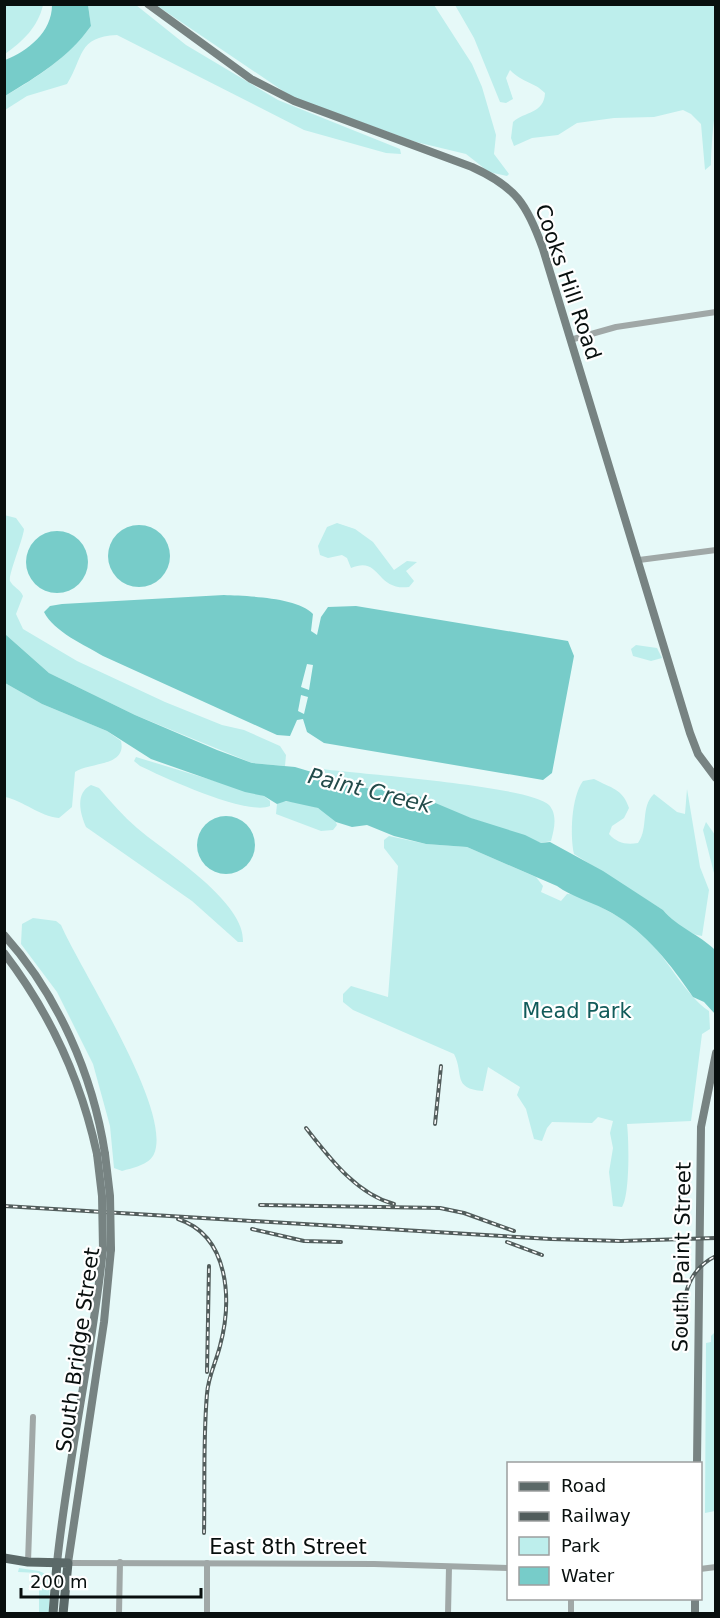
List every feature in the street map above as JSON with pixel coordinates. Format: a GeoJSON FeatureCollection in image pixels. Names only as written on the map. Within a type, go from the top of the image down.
{"type":"FeatureCollection","features":[{"type":"Feature","properties":{"kind":"main road","name":"Cooks Hill Road"},"geometry":{"type":"LineString","coordinates":[[148,4],[251,79],[294,101],[472,167],[510,188],[527,208],[536,229],[694,743],[705,765],[716,778]]}},
{"type":"Feature","properties":{"kind":"main road","name":"South Bridge Street"},"geometry":{"type":"LineString","coordinates":[[4,935],[34,974],[66,1029],[89,1087],[101,1154],[107,1249],[104,1322],[68,1563],[63,1614]]}},
{"type":"Feature","properties":{"kind":"main road","name":"South Bridge Street"},"geometry":{"type":"LineString","coordinates":[[4,953],[30,988],[57,1035],[79,1088],[101,1154]]}},
{"type":"Feature","properties":{"kind":"main road","name":"South Paint Street"},"geometry":{"type":"LineString","coordinates":[[697,1462],[701,1127],[716,1053]]}},
{"type":"Feature","properties":{"kind":"main road","name":"South Bridge Street"},"geometry":{"type":"LineString","coordinates":[[53,1614],[67,1477],[107,1249]]}},
{"type":"Feature","properties":{"kind":"main road"},"geometry":{"type":"LineString","coordinates":[[4,1558],[28,1562],[68,1563]]}},
{"type":"Feature","properties":{"kind":"street"},"geometry":{"type":"LineString","coordinates":[[570,340],[616,327],[716,312]]}},
{"type":"Feature","properties":{"kind":"street"},"geometry":{"type":"LineString","coordinates":[[639,560],[716,550]]}},
{"type":"Feature","properties":{"kind":"street"},"geometry":{"type":"LineString","coordinates":[[28,1562],[33,1417]]}},
{"type":"Feature","properties":{"kind":"street"},"geometry":{"type":"LineString","coordinates":[[119,1614],[120,1562]]}},
{"type":"Feature","properties":{"kind":"street","name":"East 8th Street"},"geometry":{"type":"LineString","coordinates":[[68,1563],[507,1568]]}},
{"type":"Feature","properties":{"kind":"street"},"geometry":{"type":"LineString","coordinates":[[207,1563],[207,1614]]}},
{"type":"Feature","properties":{"kind":"street"},"geometry":{"type":"LineString","coordinates":[[448,1614],[449,1566]]}},
{"type":"Feature","properties":{"kind":"green space"},"geometry":{"type":"Polygon","coordinates":[[[5,4],[43,5],[29,33],[5,54],[5,4]]]}},
{"type":"Feature","properties":{"kind":"green space"},"geometry":{"type":"Polygon","coordinates":[[[88,5],[136,5],[186,45],[278,100],[400,149],[401,154],[386,153],[304,130],[117,35],[104,37],[88,44],[67,84],[27,96],[5,110],[5,96],[52,66],[91,26],[88,5]]]}},
{"type":"Feature","properties":{"kind":"green space"},"geometry":{"type":"Polygon","coordinates":[[[156,5],[434,5],[472,64],[482,87],[496,135],[494,154],[509,174],[507,176],[489,172],[466,154],[416,142],[292,97],[156,5]]]}},
{"type":"Feature","properties":{"kind":"green space"},"geometry":{"type":"Polygon","coordinates":[[[455,5],[715,5],[716,112],[711,165],[705,170],[701,124],[683,110],[654,117],[614,118],[577,123],[558,135],[532,138],[514,146],[511,138],[513,122],[538,109],[544,100],[545,93],[510,70],[506,78],[513,99],[506,103],[500,102],[474,38],[455,5]]]}},
{"type":"Feature","properties":{"kind":"green space"},"geometry":{"type":"Polygon","coordinates":[[[4,515],[16,518],[24,529],[10,577],[11,583],[23,596],[16,614],[23,629],[77,661],[165,702],[222,725],[244,730],[280,746],[286,755],[285,766],[252,763],[135,715],[49,673],[5,634],[4,515]]]}},
{"type":"Feature","properties":{"kind":"green space"},"geometry":{"type":"Polygon","coordinates":[[[337,523],[355,529],[373,542],[394,570],[407,561],[417,562],[406,571],[414,581],[409,587],[398,587],[390,584],[368,566],[361,565],[351,568],[347,558],[342,555],[328,558],[320,555],[318,546],[327,527],[337,523]]]}},
{"type":"Feature","properties":{"kind":"green space"},"geometry":{"type":"Polygon","coordinates":[[[636,645],[657,648],[662,658],[651,661],[633,656],[631,649],[636,645]]]}},
{"type":"Feature","properties":{"kind":"green space"},"geometry":{"type":"Polygon","coordinates":[[[5,683],[42,704],[107,731],[121,741],[121,749],[113,760],[75,772],[72,807],[59,818],[5,797],[5,683]]]}},
{"type":"Feature","properties":{"kind":"green space"},"geometry":{"type":"Polygon","coordinates":[[[136,757],[264,796],[270,801],[270,806],[259,808],[225,801],[140,766],[134,761],[136,757]]]}},
{"type":"Feature","properties":{"kind":"green space"},"geometry":{"type":"Polygon","coordinates":[[[314,770],[443,782],[536,798],[549,805],[554,813],[551,841],[541,843],[445,809],[414,794],[342,785],[315,773],[314,770]]]}},
{"type":"Feature","properties":{"kind":"green space"},"geometry":{"type":"Polygon","coordinates":[[[594,779],[620,793],[629,808],[624,818],[612,826],[609,834],[626,843],[638,843],[643,831],[647,805],[654,794],[677,812],[685,814],[687,789],[700,867],[709,890],[702,936],[685,930],[663,910],[574,854],[572,827],[576,797],[583,781],[594,779]]]}},
{"type":"Feature","properties":{"kind":"green space"},"geometry":{"type":"Polygon","coordinates":[[[91,785],[99,788],[132,823],[202,879],[218,895],[232,911],[240,927],[243,942],[238,942],[192,901],[86,827],[80,804],[83,793],[91,785]]]}},
{"type":"Feature","properties":{"kind":"green space"},"geometry":{"type":"Polygon","coordinates":[[[281,801],[321,809],[328,813],[337,825],[333,830],[321,831],[276,814],[277,804],[281,801]]]}},
{"type":"Feature","properties":{"kind":"green space"},"geometry":{"type":"Polygon","coordinates":[[[706,822],[715,835],[715,877],[703,830],[706,822]]]}},
{"type":"Feature","properties":{"kind":"green space","name":"Mead Park"},"geometry":{"type":"Polygon","coordinates":[[[389,836],[426,844],[467,847],[536,877],[543,886],[541,892],[561,901],[567,894],[571,894],[593,902],[637,929],[647,938],[685,987],[709,1011],[710,1029],[702,1034],[691,1121],[627,1124],[628,1180],[622,1207],[613,1206],[609,1172],[613,1148],[610,1133],[613,1121],[598,1117],[592,1123],[552,1122],[542,1141],[534,1139],[526,1109],[517,1095],[520,1087],[488,1067],[483,1091],[473,1090],[463,1083],[454,1054],[353,1010],[343,1002],[343,994],[351,986],[388,997],[398,866],[384,848],[384,840],[389,836]]]}},
{"type":"Feature","properties":{"kind":"green space"},"geometry":{"type":"Polygon","coordinates":[[[33,918],[56,921],[61,925],[138,1075],[150,1107],[156,1134],[152,1158],[140,1166],[122,1171],[114,1168],[110,1126],[93,1064],[57,992],[21,944],[22,924],[33,918]]]}},
{"type":"Feature","properties":{"kind":"green space"},"geometry":{"type":"Polygon","coordinates":[[[715,1332],[715,1511],[705,1513],[706,1343],[711,1342],[711,1336],[715,1332]]]}},
{"type":"Feature","properties":{"kind":"green space"},"geometry":{"type":"Polygon","coordinates":[[[19,1568],[39,1571],[50,1576],[49,1613],[39,1613],[39,1573],[18,1572],[19,1568]]]}},
{"type":"Feature","properties":{"kind":"water"},"geometry":{"type":"Polygon","coordinates":[[[52,5],[88,5],[91,26],[62,57],[41,74],[5,96],[5,60],[30,46],[43,32],[51,15],[52,5]]]}},
{"type":"Feature","properties":{"kind":"water"},"geometry":{"type":"Polygon","coordinates":[[[139,525],[161,534],[170,556],[161,578],[139,587],[117,578],[108,556],[117,534],[139,525]]]}},
{"type":"Feature","properties":{"kind":"water"},"geometry":{"type":"Polygon","coordinates":[[[57,531],[79,540],[88,562],[79,584],[57,593],[35,584],[26,562],[35,540],[57,531]]]}},
{"type":"Feature","properties":{"kind":"water"},"geometry":{"type":"Polygon","coordinates":[[[224,595],[245,596],[284,601],[306,608],[313,614],[311,631],[317,635],[321,617],[328,607],[356,606],[568,641],[574,656],[552,773],[543,780],[324,743],[307,732],[303,719],[297,720],[290,736],[277,735],[103,656],[70,637],[55,626],[44,612],[50,606],[224,595]],[[307,664],[301,687],[309,690],[313,665],[307,664]],[[301,695],[298,711],[304,714],[308,697],[301,695]]]}},
{"type":"Feature","properties":{"kind":"water","name":"Paint Creek"},"geometry":{"type":"Polygon","coordinates":[[[5,634],[49,673],[135,715],[217,750],[252,763],[295,767],[342,785],[414,794],[471,818],[525,835],[541,843],[550,842],[603,871],[663,910],[675,922],[715,950],[715,1014],[704,1002],[693,997],[667,962],[625,921],[557,886],[467,847],[426,844],[394,836],[367,825],[352,827],[336,822],[318,808],[286,801],[277,804],[264,796],[245,792],[151,759],[107,731],[42,704],[5,683],[5,634]]]}},
{"type":"Feature","properties":{"kind":"water"},"geometry":{"type":"Polygon","coordinates":[[[226,816],[237,818],[250,829],[255,845],[253,856],[242,869],[226,874],[215,872],[202,861],[197,845],[199,834],[210,821],[226,816]]]}},
{"type":"Feature","properties":{"kind":"railway"},"geometry":{"type":"LineString","coordinates":[[435,1124],[441,1066]]}},
{"type":"Feature","properties":{"kind":"railway"},"geometry":{"type":"LineString","coordinates":[[306,1128],[344,1173],[367,1192],[394,1204]]}},
{"type":"Feature","properties":{"kind":"railway"},"geometry":{"type":"LineString","coordinates":[[260,1205],[440,1208],[464,1213],[514,1231]]}},
{"type":"Feature","properties":{"kind":"railway"},"geometry":{"type":"LineString","coordinates":[[4,1206],[551,1239],[621,1241],[716,1238]]}},
{"type":"Feature","properties":{"kind":"railway"},"geometry":{"type":"LineString","coordinates":[[178,1219],[195,1227],[208,1240],[217,1255],[226,1291],[224,1328],[207,1394],[204,1533]]}},
{"type":"Feature","properties":{"kind":"railway"},"geometry":{"type":"LineString","coordinates":[[252,1229],[304,1241],[341,1242]]}},
{"type":"Feature","properties":{"kind":"railway"},"geometry":{"type":"LineString","coordinates":[[507,1242],[542,1255]]}},
{"type":"Feature","properties":{"kind":"railway"},"geometry":{"type":"LineString","coordinates":[[682,1341],[684,1304],[690,1281],[705,1263],[716,1256]]}},
{"type":"Feature","properties":{"kind":"railway"},"geometry":{"type":"LineString","coordinates":[[207,1372],[209,1266]]}}]}
